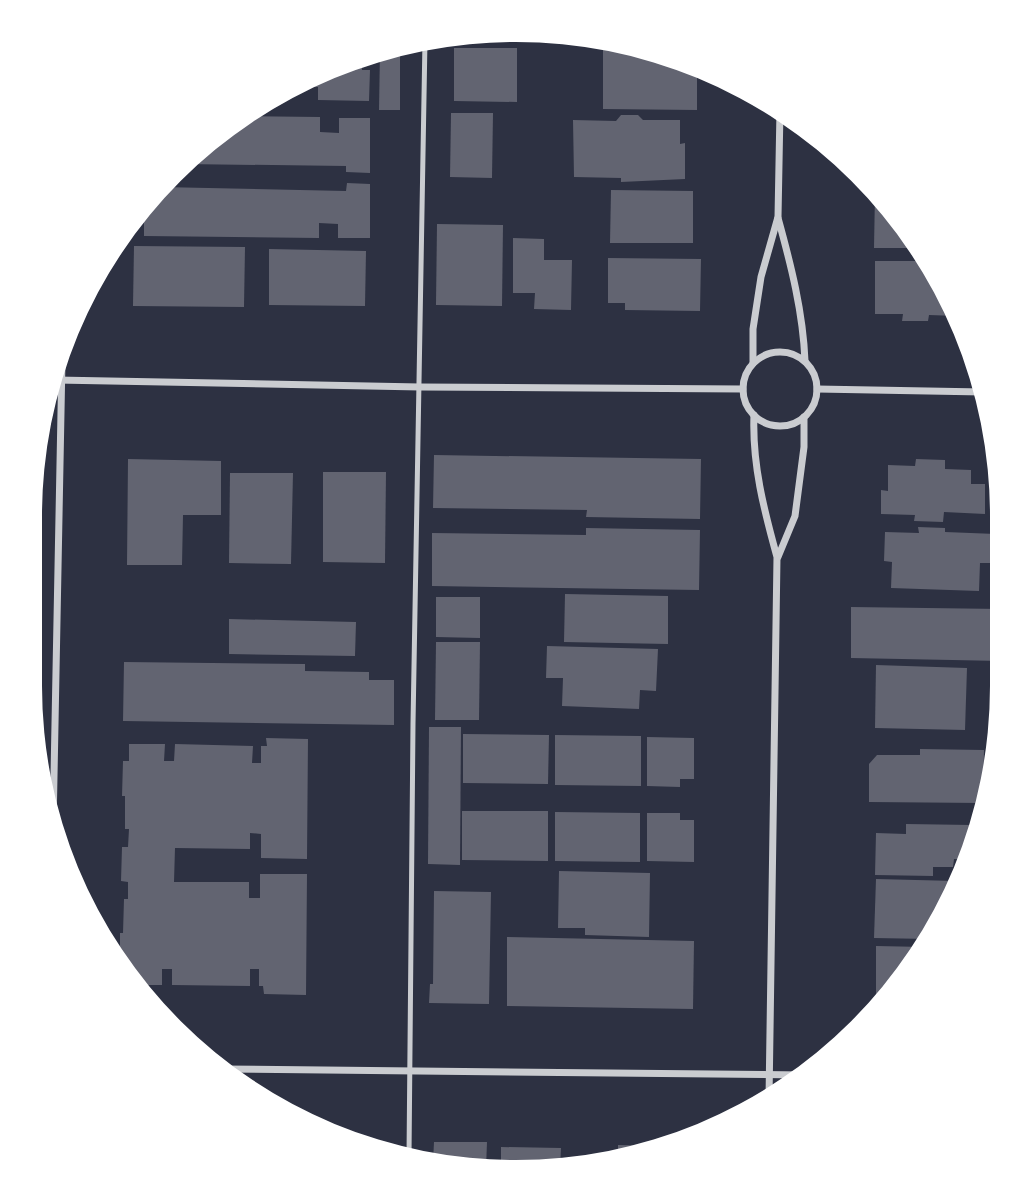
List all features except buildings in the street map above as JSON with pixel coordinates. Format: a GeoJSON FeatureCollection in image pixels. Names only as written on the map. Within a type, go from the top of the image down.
{"type":"FeatureCollection","features":[{"type":"Feature","properties":{"kind":"street"},"geometry":{"type":"LineString","coordinates":[[753,363],[753,330],[761,277],[778,217],[780,123]]}},
{"type":"Feature","properties":{"kind":"street"},"geometry":{"type":"LineString","coordinates":[[778,217],[804,330],[805,361]]}},
{"type":"Feature","properties":{"kind":"street"},"geometry":{"type":"LineString","coordinates":[[784,352],[805,361],[816,379],[817,389],[811,409],[804,417],[784,425],[763,422],[754,415],[748,407],[743,389],[747,371],[753,363],[762,356],[784,352]]}},
{"type":"Feature","properties":{"kind":"street"},"geometry":{"type":"LineString","coordinates":[[62,380],[420,387],[743,389]]}},
{"type":"Feature","properties":{"kind":"street"},"geometry":{"type":"LineString","coordinates":[[817,389],[974,392]]}},
{"type":"Feature","properties":{"kind":"street"},"geometry":{"type":"LineString","coordinates":[[54,789],[59,390]]}},
{"type":"Feature","properties":{"kind":"street"},"geometry":{"type":"LineString","coordinates":[[754,415],[752,446],[762,505],[777,557],[770,1086]]}},
{"type":"Feature","properties":{"kind":"street"},"geometry":{"type":"LineString","coordinates":[[777,557],[795,516],[804,447],[804,417]]}},
{"type":"Feature","properties":{"kind":"street"},"geometry":{"type":"LineString","coordinates":[[237,1069],[787,1074]]}},
{"type":"Feature","properties":{"kind":"lane"},"geometry":{"type":"LineString","coordinates":[[409,1148],[413,711],[425,51]]}}]}
